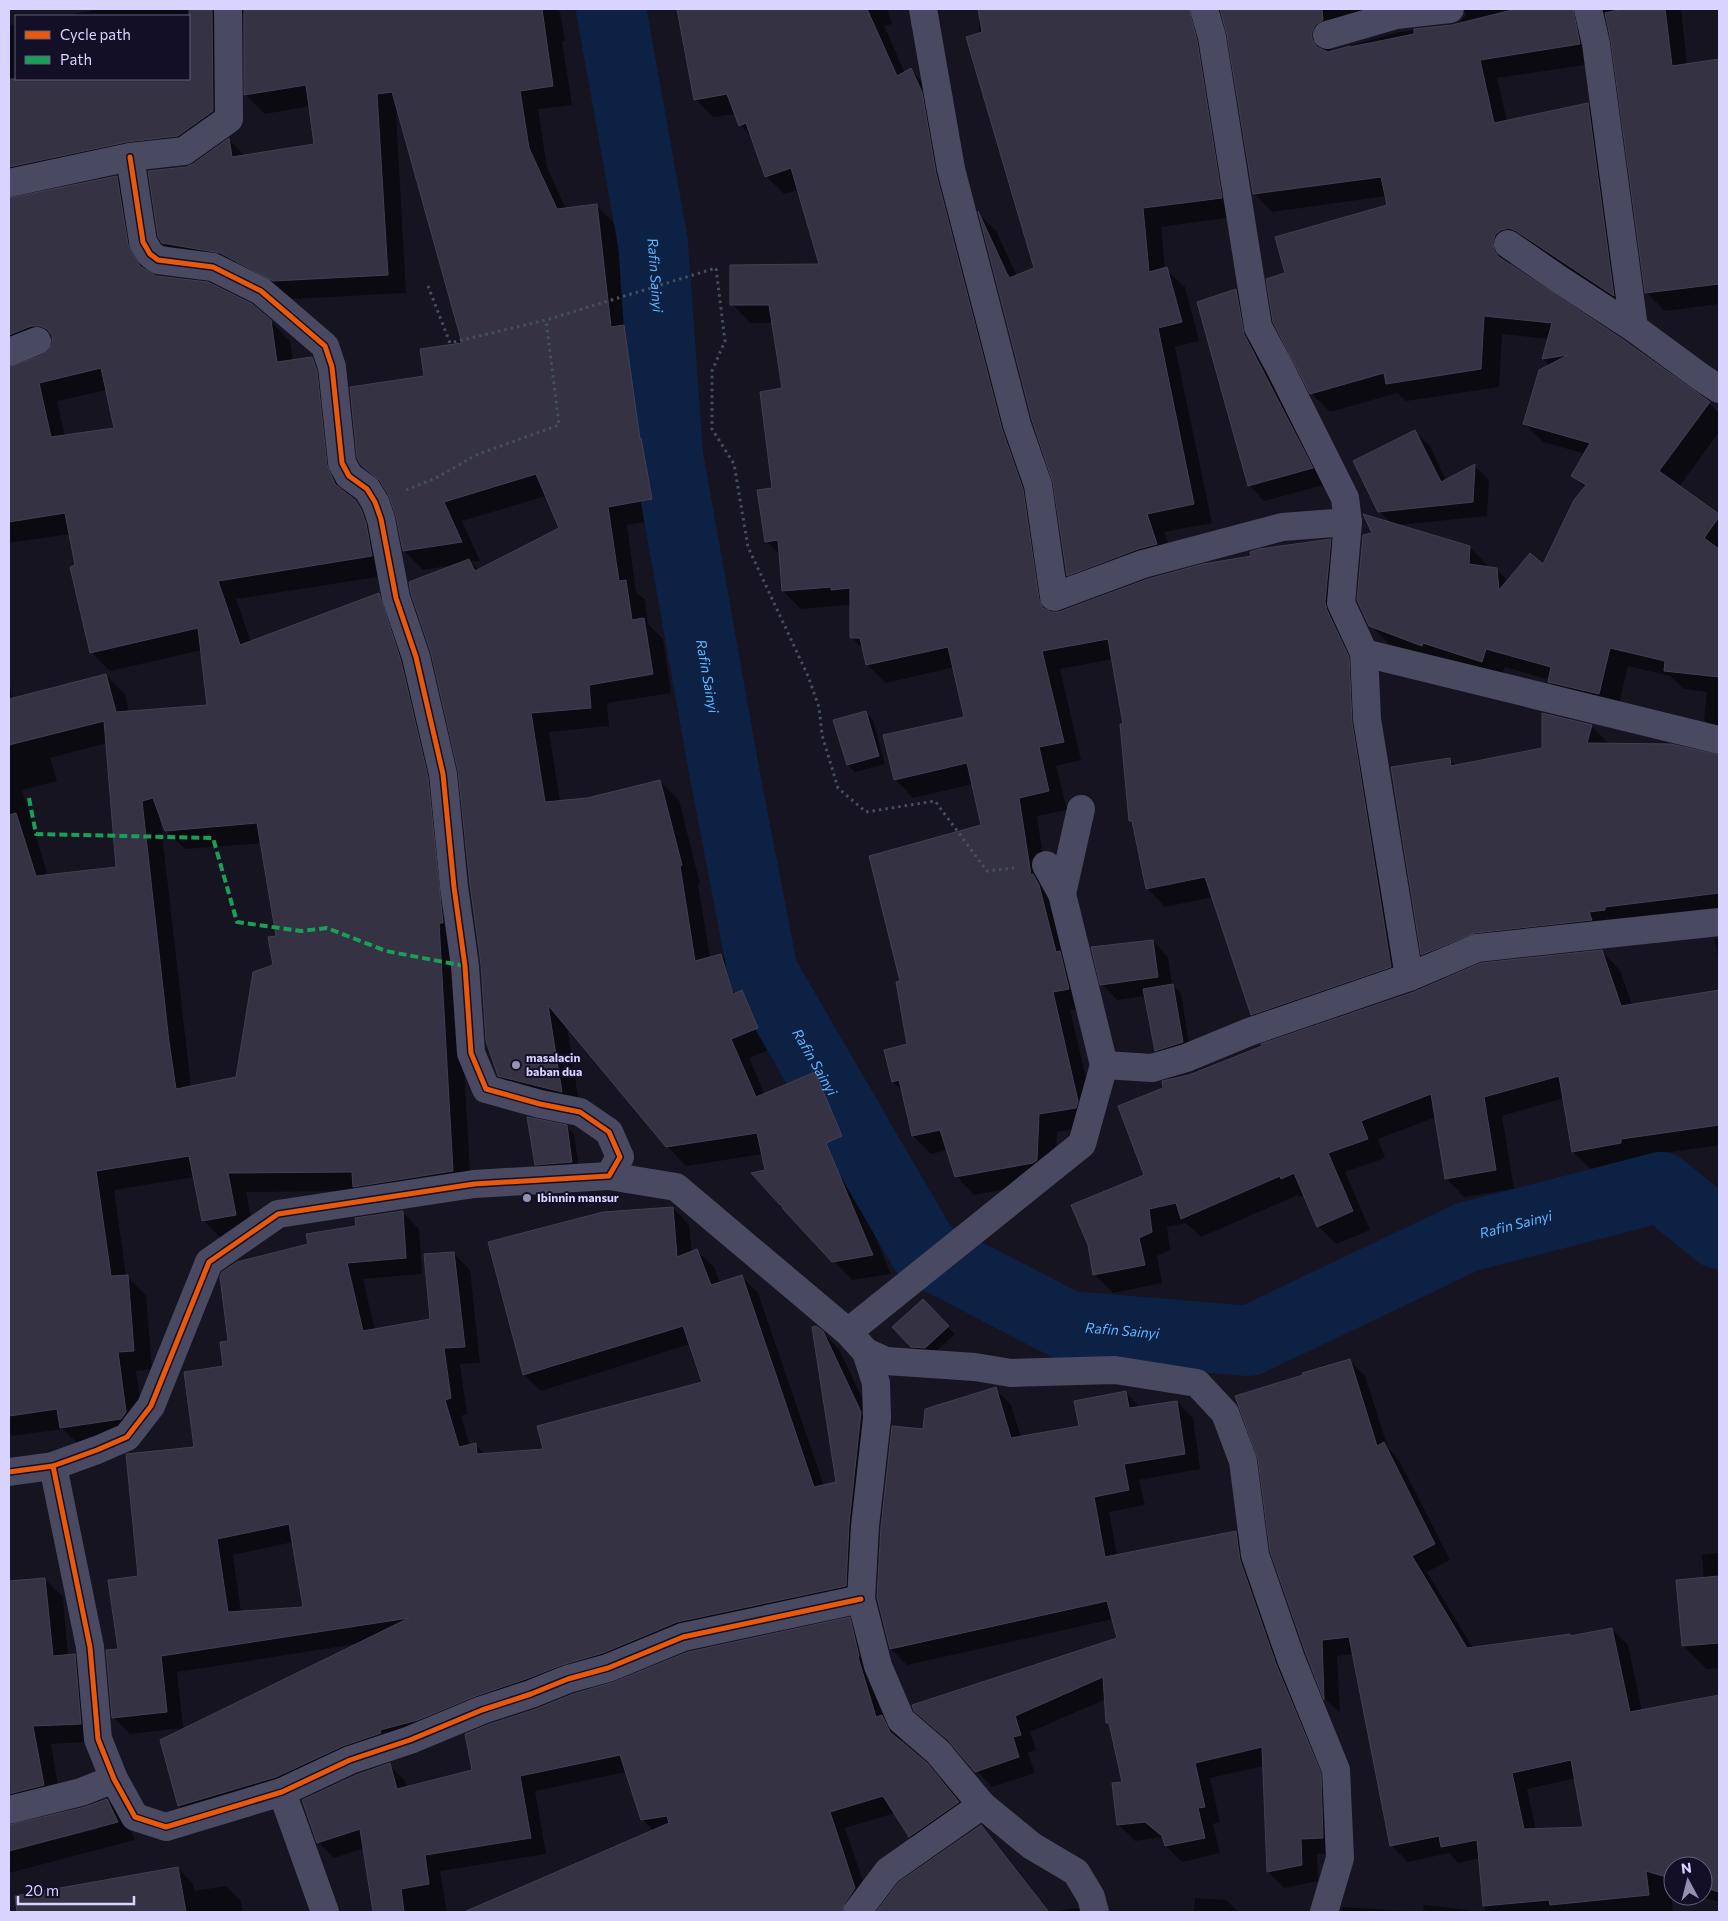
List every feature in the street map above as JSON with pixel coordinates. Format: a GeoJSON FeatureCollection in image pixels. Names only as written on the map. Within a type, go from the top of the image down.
{"type":"FeatureCollection","features":[{"type":"Feature","properties":{"kind":"street"},"geometry":{"type":"LineString","coordinates":[[9,183],[130,157],[184,151],[229,119],[228,9]]}},
{"type":"Feature","properties":{"kind":"street"},"geometry":{"type":"LineString","coordinates":[[923,9],[951,169],[1017,425],[1038,485],[1054,597],[1143,564],[1282,527],[1348,522]]}},
{"type":"Feature","properties":{"kind":"street"},"geometry":{"type":"LineString","coordinates":[[1204,9],[1212,37],[1258,327],[1344,498],[1348,522],[1341,603],[1364,653],[1367,719],[1409,977]]}},
{"type":"Feature","properties":{"kind":"street"},"geometry":{"type":"LineString","coordinates":[[1327,35],[1396,15],[1450,9]]}},
{"type":"Feature","properties":{"kind":"street"},"geometry":{"type":"LineString","coordinates":[[1588,9],[1596,44],[1634,328]]}},
{"type":"Feature","properties":{"kind":"street"},"geometry":{"type":"LineString","coordinates":[[130,157],[143,242],[150,254],[158,260],[213,267],[261,292],[325,346],[332,367],[342,463],[349,476],[367,489],[376,502],[396,598],[416,657],[443,774],[454,887],[465,966],[471,1052],[486,1089],[540,1104],[580,1112],[609,1132],[620,1157],[609,1176]]}},
{"type":"Feature","properties":{"kind":"street"},"geometry":{"type":"LineString","coordinates":[[1508,244],[1634,328],[1719,389]]}},
{"type":"Feature","properties":{"kind":"street"},"geometry":{"type":"LineString","coordinates":[[9,352],[37,342]]}},
{"type":"Feature","properties":{"kind":"street"},"geometry":{"type":"LineString","coordinates":[[1364,653],[1719,740]]}},
{"type":"Feature","properties":{"kind":"street"},"geometry":{"type":"LineString","coordinates":[[1062,894],[1081,809]]}},
{"type":"Feature","properties":{"kind":"street"},"geometry":{"type":"LineString","coordinates":[[848,1332],[1082,1144],[1104,1065],[1062,894],[1046,865]]}},
{"type":"Feature","properties":{"kind":"street"},"geometry":{"type":"LineString","coordinates":[[1104,1065],[1152,1068],[1186,1058],[1249,1032],[1409,977],[1476,948],[1719,922]]}},
{"type":"Feature","properties":{"kind":"street"},"geometry":{"type":"LineString","coordinates":[[9,1472],[53,1466],[127,1437],[151,1406],[208,1262],[278,1214],[474,1184],[609,1176],[676,1187],[848,1332],[866,1352],[886,1361],[975,1367],[1011,1372],[1115,1370],[1197,1383],[1225,1413],[1243,1461],[1255,1556],[1291,1659],[1336,1770],[1340,1858],[1324,1912]]}},
{"type":"Feature","properties":{"kind":"street"},"geometry":{"type":"LineString","coordinates":[[866,1352],[876,1383],[877,1418],[865,1526],[861,1599],[878,1666],[901,1720],[938,1752],[982,1805],[1032,1846],[1076,1872],[1091,1898],[1095,1912]]}},
{"type":"Feature","properties":{"kind":"street"},"geometry":{"type":"LineString","coordinates":[[53,1466],[90,1647],[98,1740],[114,1779],[135,1818],[166,1827],[282,1792],[350,1760],[410,1740],[482,1710],[531,1694],[568,1679],[608,1668],[683,1637],[861,1599]]}},
{"type":"Feature","properties":{"kind":"street"},"geometry":{"type":"LineString","coordinates":[[9,1810],[81,1792],[114,1779]]}},
{"type":"Feature","properties":{"kind":"street"},"geometry":{"type":"LineString","coordinates":[[282,1792],[325,1912]]}},
{"type":"Feature","properties":{"kind":"street"},"geometry":{"type":"LineString","coordinates":[[857,1912],[888,1872],[982,1805]]}},
{"type":"Feature","properties":{"kind":"path"},"geometry":{"type":"LineString","coordinates":[[428,286],[450,343],[546,320],[716,268],[725,342],[712,372],[712,429],[734,464],[748,547],[808,676],[819,707],[822,735],[838,788],[866,812],[935,801],[987,870],[1046,865]]}},
{"type":"Feature","properties":{"kind":"path"},"geometry":{"type":"LineString","coordinates":[[376,502],[436,478],[476,455],[559,425],[546,320]]}},
{"type":"Feature","properties":{"kind":"building"},"geometry":{"type":"Polygon","coordinates":[[[189,9],[212,9],[213,111],[178,136],[127,142],[9,167],[9,79],[190,80],[189,9]]]}},
{"type":"Feature","properties":{"kind":"building"},"geometry":{"type":"Polygon","coordinates":[[[244,9],[542,9],[553,86],[520,91],[529,148],[557,209],[597,204],[611,327],[624,325],[640,439],[652,499],[608,507],[619,581],[626,580],[632,620],[644,618],[653,674],[589,685],[591,708],[531,713],[545,802],[587,798],[660,780],[682,865],[680,866],[695,961],[721,954],[733,994],[742,990],[758,1028],[731,1039],[756,1097],[815,1072],[842,1136],[826,1143],[873,1255],[832,1262],[751,1173],[765,1170],[757,1133],[666,1147],[548,1005],[562,1092],[498,1076],[486,1041],[481,965],[470,885],[458,771],[431,653],[411,594],[409,582],[469,559],[475,571],[559,528],[536,474],[444,502],[462,542],[403,551],[396,516],[388,494],[380,481],[361,465],[357,458],[350,387],[424,376],[420,349],[462,343],[392,92],[377,94],[388,275],[273,281],[220,253],[162,243],[158,237],[148,171],[186,167],[229,138],[232,157],[314,144],[306,85],[244,95],[244,9]]]}},
{"type":"Feature","properties":{"kind":"building"},"geometry":{"type":"Polygon","coordinates":[[[677,9],[867,9],[897,76],[911,68],[922,92],[936,173],[1002,429],[1023,489],[1039,599],[1043,608],[1051,612],[1059,612],[1148,579],[1203,564],[1251,556],[1250,552],[1259,549],[1331,539],[1325,602],[1349,657],[1352,722],[1391,967],[1251,1015],[1205,877],[1146,889],[1132,821],[1129,821],[1120,724],[1123,724],[1108,639],[1042,651],[1064,742],[1039,747],[1049,791],[1019,798],[1031,875],[1033,874],[1039,885],[1056,952],[1060,951],[1069,989],[1053,992],[1078,1101],[1076,1108],[1039,1114],[1037,1160],[1033,1163],[955,1177],[940,1130],[912,1136],[899,1080],[892,1082],[884,1050],[907,1044],[896,982],[900,981],[869,856],[981,825],[967,763],[894,780],[883,735],[964,717],[948,647],[866,665],[860,638],[850,638],[850,588],[831,590],[831,587],[782,591],[778,540],[765,542],[757,490],[772,488],[760,392],[782,388],[769,305],[730,305],[730,265],[819,264],[791,168],[765,177],[746,123],[739,126],[727,94],[694,100],[677,9]]]}},
{"type":"Feature","properties":{"kind":"building"},"geometry":{"type":"Polygon","coordinates":[[[978,9],[1189,9],[1197,40],[1222,198],[1143,208],[1149,272],[1167,267],[1182,322],[1158,328],[1194,504],[1147,514],[1157,544],[1138,549],[1067,576],[1053,483],[1032,420],[978,211],[1009,278],[1034,268],[966,37],[982,32],[978,9]]]}},
{"type":"Feature","properties":{"kind":"building"},"geometry":{"type":"Polygon","coordinates":[[[1220,9],[1322,9],[1323,20],[1315,25],[1312,39],[1317,47],[1328,52],[1414,34],[1414,29],[1452,25],[1516,9],[1573,9],[1580,44],[1480,60],[1494,123],[1588,103],[1614,296],[1509,228],[1501,230],[1495,235],[1493,242],[1494,250],[1499,257],[1625,341],[1710,402],[1659,471],[1719,514],[1719,517],[1704,538],[1719,549],[1719,677],[1664,671],[1665,661],[1610,648],[1599,694],[1548,682],[1551,667],[1486,649],[1482,662],[1423,643],[1422,646],[1369,626],[1357,600],[1363,535],[1372,533],[1363,514],[1470,546],[1469,564],[1497,568],[1499,590],[1530,553],[1543,564],[1574,500],[1586,485],[1571,476],[1590,443],[1523,424],[1539,370],[1568,355],[1542,359],[1552,323],[1484,316],[1481,369],[1386,384],[1384,373],[1310,394],[1273,322],[1266,279],[1285,273],[1275,237],[1387,205],[1381,177],[1253,194],[1227,35],[1220,9]]]}},
{"type":"Feature","properties":{"kind":"building"},"geometry":{"type":"Polygon","coordinates":[[[1623,9],[1665,9],[1672,66],[1719,59],[1719,284],[1645,293],[1611,42],[1605,13],[1623,9]]]}},
{"type":"Feature","properties":{"kind":"building"},"geometry":{"type":"Polygon","coordinates":[[[117,176],[128,244],[140,266],[156,276],[208,282],[252,304],[271,320],[277,362],[312,357],[317,370],[327,465],[335,484],[355,500],[361,509],[366,523],[372,556],[218,581],[240,645],[379,593],[401,661],[428,777],[443,923],[439,923],[453,1171],[353,1187],[352,1172],[228,1173],[236,1215],[202,1221],[189,1156],[96,1171],[111,1276],[128,1275],[134,1351],[118,1352],[126,1412],[121,1419],[60,1428],[57,1409],[9,1416],[9,815],[16,813],[36,876],[116,867],[104,721],[9,745],[9,699],[106,674],[116,712],[207,705],[198,628],[90,653],[70,567],[75,565],[65,513],[9,522],[9,367],[43,355],[49,350],[52,336],[47,329],[40,326],[31,326],[9,335],[9,198],[117,176]],[[101,368],[39,383],[51,437],[114,428],[101,368]],[[153,798],[142,801],[176,1089],[236,1077],[253,972],[273,965],[268,937],[276,936],[257,823],[165,831],[153,798]]]}},
{"type":"Feature","properties":{"kind":"building"},"geometry":{"type":"Polygon","coordinates":[[[1236,289],[1244,334],[1313,468],[1248,486],[1197,302],[1236,289]]]}},
{"type":"Feature","properties":{"kind":"building"},"geometry":{"type":"Polygon","coordinates":[[[1415,430],[1441,482],[1475,464],[1473,502],[1378,512],[1353,461],[1415,430]]]}},
{"type":"Feature","properties":{"kind":"building"},"geometry":{"type":"Polygon","coordinates":[[[866,711],[879,756],[847,765],[833,720],[866,711]]]}},
{"type":"Feature","properties":{"kind":"building"},"geometry":{"type":"Polygon","coordinates":[[[1542,713],[1592,725],[1587,743],[1671,744],[1719,755],[1719,893],[1605,907],[1605,910],[1589,912],[1592,920],[1475,933],[1421,955],[1391,767],[1450,758],[1451,766],[1542,748],[1542,713]]]}},
{"type":"Feature","properties":{"kind":"building"},"geometry":{"type":"Polygon","coordinates":[[[1153,940],[1158,977],[1100,985],[1091,947],[1153,940]]]}},
{"type":"Feature","properties":{"kind":"building"},"geometry":{"type":"Polygon","coordinates":[[[1602,950],[1621,1006],[1719,990],[1719,1125],[1621,1139],[1621,1143],[1572,1152],[1559,1076],[1484,1097],[1496,1170],[1445,1179],[1431,1094],[1361,1121],[1368,1139],[1328,1153],[1353,1211],[1317,1227],[1294,1173],[1281,1179],[1280,1176],[1181,1219],[1176,1203],[1149,1209],[1152,1232],[1139,1238],[1145,1265],[1093,1275],[1088,1245],[1071,1205],[1144,1175],[1118,1106],[1163,1088],[1162,1081],[1189,1075],[1262,1046],[1261,1044],[1414,992],[1481,963],[1602,950]]]}},
{"type":"Feature","properties":{"kind":"building"},"geometry":{"type":"Polygon","coordinates":[[[1173,984],[1183,1042],[1155,1051],[1143,989],[1173,984]]]}},
{"type":"Feature","properties":{"kind":"building"},"geometry":{"type":"Polygon","coordinates":[[[527,1117],[567,1125],[572,1162],[535,1165],[527,1117]]]}},
{"type":"Feature","properties":{"kind":"building"},"geometry":{"type":"Polygon","coordinates":[[[673,1207],[677,1257],[697,1249],[711,1285],[742,1275],[814,1487],[836,1482],[812,1327],[816,1326],[823,1331],[861,1412],[849,1524],[846,1586],[677,1622],[603,1653],[562,1665],[476,1696],[418,1720],[380,1730],[381,1733],[343,1746],[276,1777],[178,1806],[160,1740],[409,1618],[161,1656],[167,1712],[112,1718],[106,1650],[118,1649],[108,1580],[138,1576],[126,1454],[194,1447],[184,1372],[223,1366],[220,1342],[228,1341],[220,1277],[222,1272],[237,1262],[308,1244],[306,1234],[356,1226],[355,1218],[403,1211],[406,1258],[347,1263],[363,1331],[430,1319],[424,1254],[454,1252],[465,1347],[444,1348],[451,1398],[445,1400],[459,1447],[476,1443],[477,1454],[543,1449],[537,1426],[702,1382],[683,1326],[523,1375],[488,1242],[603,1212],[673,1207]],[[289,1524],[217,1539],[228,1612],[303,1607],[289,1524]]]}},
{"type":"Feature","properties":{"kind":"building"},"geometry":{"type":"Polygon","coordinates":[[[923,1299],[949,1326],[925,1348],[911,1347],[892,1327],[923,1299]]]}},
{"type":"Feature","properties":{"kind":"building"},"geometry":{"type":"Polygon","coordinates":[[[1350,1359],[1377,1446],[1384,1442],[1435,1544],[1412,1556],[1467,1648],[1570,1634],[1570,1636],[1612,1628],[1630,1712],[1719,1695],[1719,1892],[1713,1890],[1713,1856],[1663,1856],[1663,1876],[1646,1871],[1649,1895],[1550,1905],[1549,1900],[1483,1906],[1477,1840],[1441,1847],[1439,1836],[1390,1846],[1349,1637],[1322,1640],[1324,1700],[1270,1551],[1258,1459],[1235,1396],[1303,1375],[1302,1373],[1350,1359]],[[1571,1760],[1512,1773],[1524,1829],[1583,1827],[1571,1760]]]}},
{"type":"Feature","properties":{"kind":"building"},"geometry":{"type":"Polygon","coordinates":[[[996,1387],[1011,1438],[1079,1426],[1074,1401],[1126,1391],[1129,1408],[1177,1401],[1185,1454],[1124,1464],[1129,1490],[1094,1497],[1105,1557],[1236,1531],[1240,1560],[1276,1664],[1321,1773],[1323,1838],[1301,1839],[1302,1865],[1267,1872],[1262,1747],[1195,1763],[1205,1807],[1198,1808],[1205,1838],[1165,1846],[1162,1836],[1145,1822],[1117,1825],[1112,1783],[1122,1782],[1109,1723],[1106,1723],[1103,1677],[1015,1716],[1021,1735],[1013,1737],[1019,1757],[975,1772],[948,1740],[914,1711],[912,1705],[1117,1638],[1107,1601],[890,1649],[877,1597],[881,1527],[892,1426],[923,1429],[925,1409],[996,1387]]]}},
{"type":"Feature","properties":{"kind":"building"},"geometry":{"type":"Polygon","coordinates":[[[1719,1576],[1719,1643],[1682,1646],[1676,1580],[1719,1576]]]}},
{"type":"Feature","properties":{"kind":"building"},"geometry":{"type":"Polygon","coordinates":[[[45,1578],[53,1656],[75,1654],[81,1724],[33,1726],[44,1785],[9,1794],[9,1581],[45,1578]]]}},
{"type":"Feature","properties":{"kind":"building"},"geometry":{"type":"Polygon","coordinates":[[[850,1617],[858,1657],[876,1717],[882,1715],[890,1732],[927,1763],[959,1802],[909,1837],[883,1796],[830,1812],[855,1888],[845,1903],[842,1912],[464,1912],[669,1823],[667,1816],[641,1820],[620,1755],[520,1776],[531,1838],[425,1855],[429,1884],[401,1889],[404,1912],[373,1912],[360,1829],[317,1843],[302,1800],[356,1775],[390,1763],[397,1789],[472,1770],[465,1734],[487,1725],[536,1709],[573,1694],[614,1682],[688,1652],[850,1617]]]}},
{"type":"Feature","properties":{"kind":"building"},"geometry":{"type":"Polygon","coordinates":[[[107,1799],[118,1822],[9,1851],[9,1825],[85,1807],[107,1799]]]}},
{"type":"Feature","properties":{"kind":"building"},"geometry":{"type":"Polygon","coordinates":[[[981,1825],[1049,1912],[876,1912],[899,1882],[981,1825]]]}},
{"type":"Feature","properties":{"kind":"building"},"geometry":{"type":"Polygon","coordinates":[[[178,1867],[186,1912],[17,1912],[15,1896],[178,1867]]]}},
{"type":"Feature","properties":{"kind":"waterway","name":"Rafin Sainyi"},"geometry":{"type":"LineString","coordinates":[[611,9],[653,243],[668,455],[725,776],[763,973],[925,1252],[1068,1326],[1249,1341],[1467,1237],[1661,1187],[1719,1234]]}},
{"type":"Feature","properties":{"kind":"marked path"},"geometry":{"type":"LineString","coordinates":[[29,798],[36,834],[213,838],[237,922],[301,931],[327,928],[386,951],[465,966]]}},
{"type":"Feature","properties":{"kind":"cycle path"},"geometry":{"type":"LineString","coordinates":[[9,1472],[53,1466],[127,1437],[151,1406],[209,1262],[278,1214],[474,1184],[609,1176],[620,1157],[609,1132],[580,1112],[540,1104],[486,1089],[471,1053],[465,966],[454,887],[443,774],[416,657],[396,598],[381,519],[375,502],[367,489],[349,476],[342,463],[332,367],[325,346],[261,291],[213,267],[158,260],[150,254],[143,242],[130,157]]}},
{"type":"Feature","properties":{"kind":"cycle path"},"geometry":{"type":"LineString","coordinates":[[53,1466],[90,1647],[98,1739],[114,1779],[135,1817],[166,1827],[282,1792],[350,1760],[410,1740],[482,1710],[531,1694],[568,1679],[608,1668],[683,1637],[861,1599]]}},
{"type":"Feature","properties":{"kind":"place","name":"masalacin baban dua"},"geometry":{"type":"Point","coordinates":[516,1065]}},
{"type":"Feature","properties":{"kind":"place","name":"Ibinnin mansur"},"geometry":{"type":"Point","coordinates":[527,1198]}}]}
